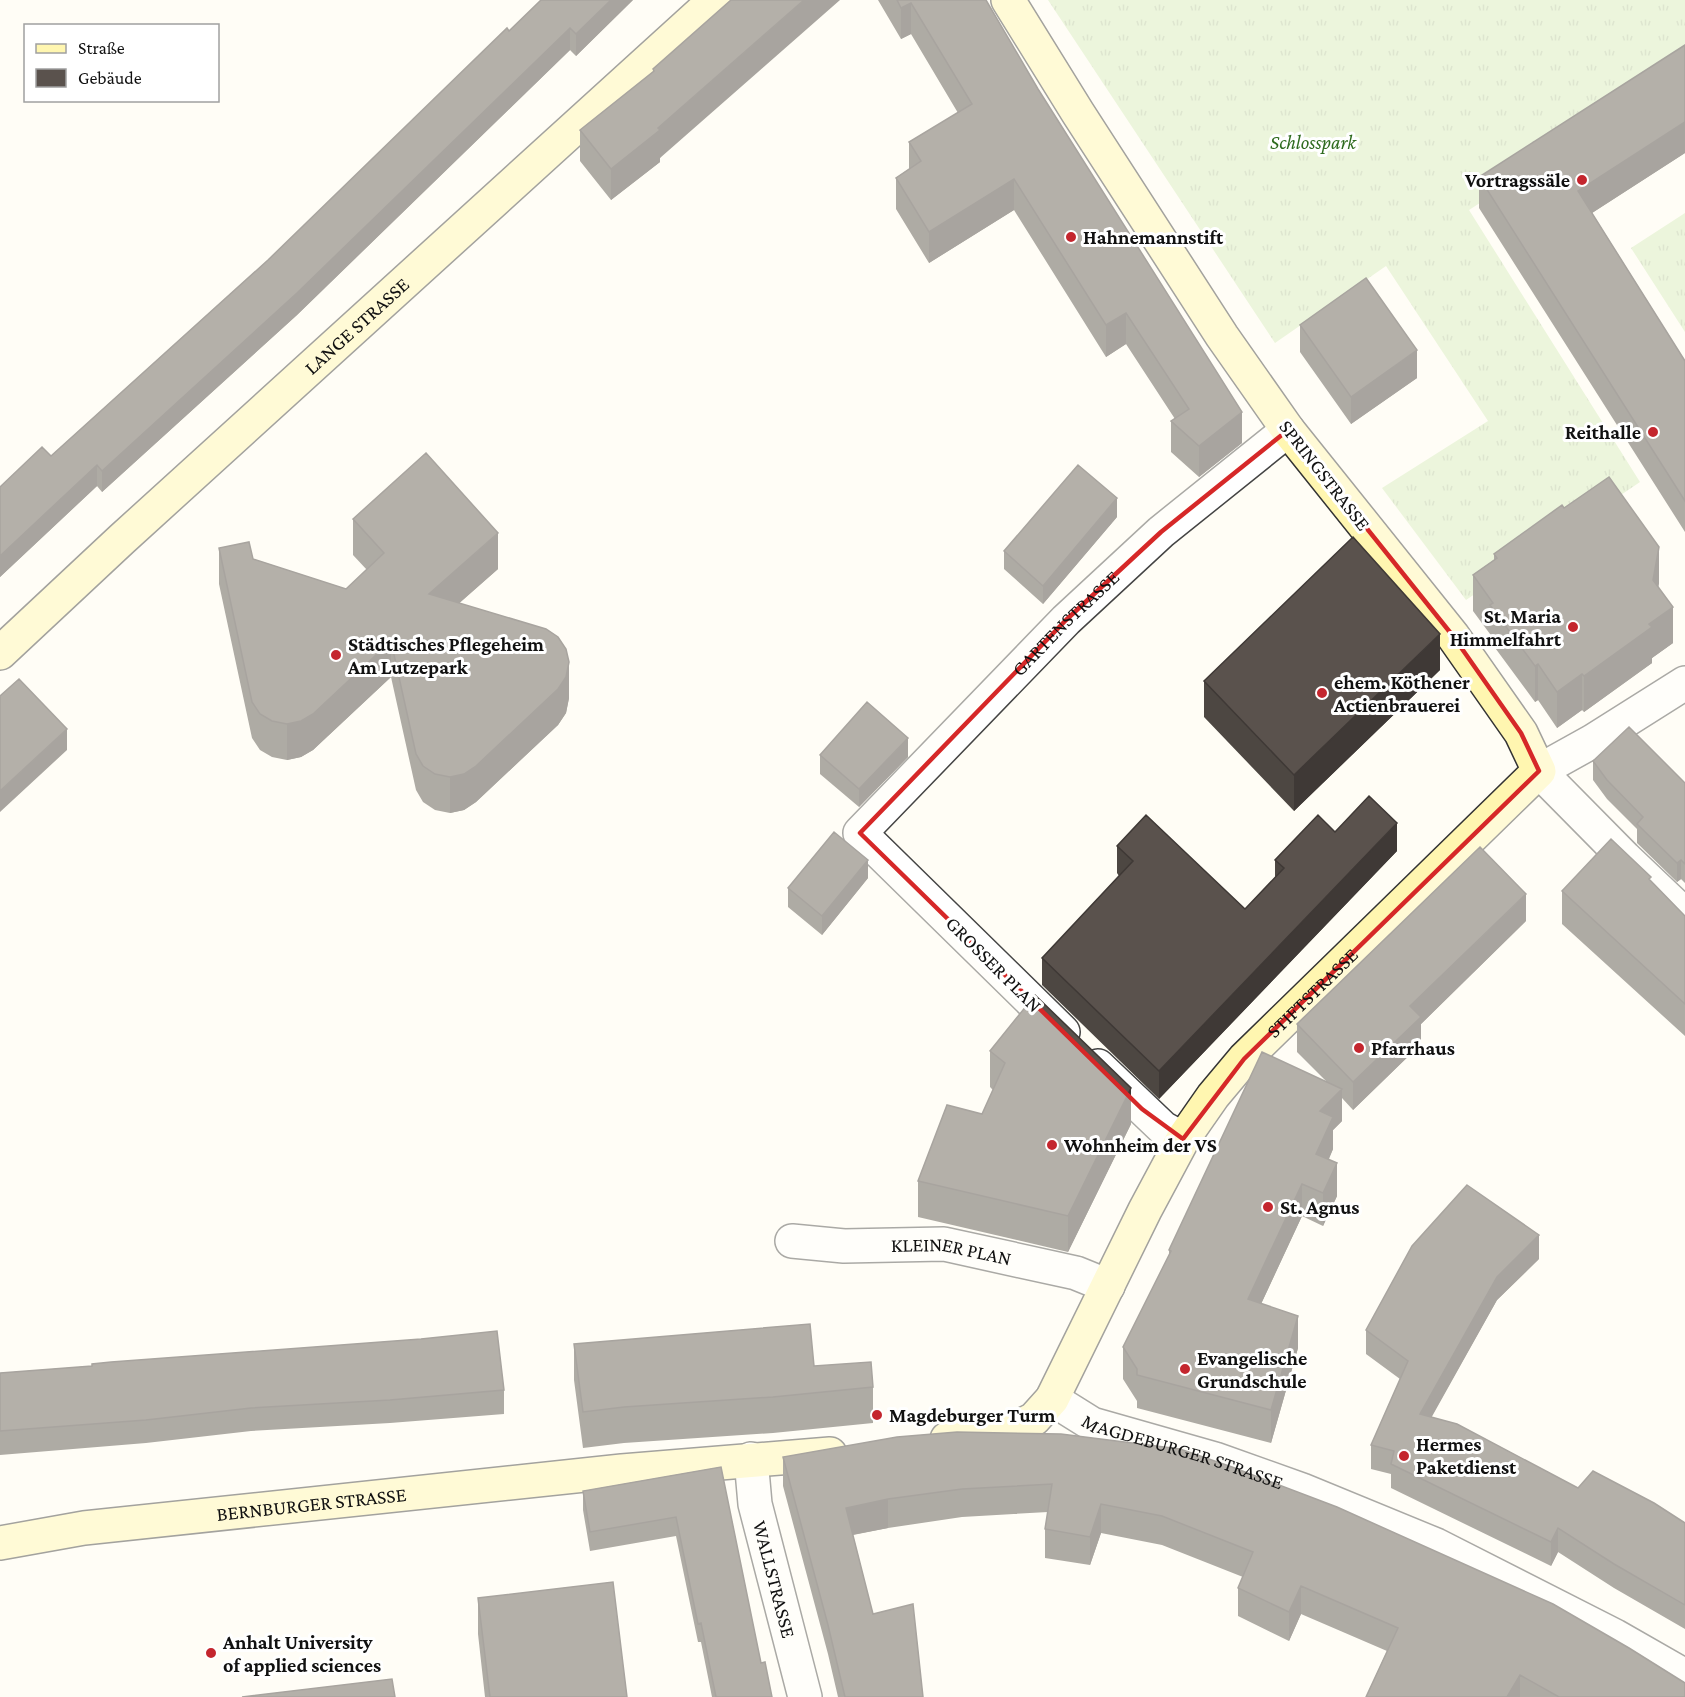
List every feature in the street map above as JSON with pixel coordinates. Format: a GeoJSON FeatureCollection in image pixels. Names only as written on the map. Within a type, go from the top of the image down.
{"type":"FeatureCollection","features":[{"type":"Feature","properties":{"kind":"main road","name":"LANGE STRASSE"},"geometry":{"type":"LineString","coordinates":[[0,653],[148,515],[715,0]]}},
{"type":"Feature","properties":{"kind":"main road","name":"SPRINGSTRASSE"},"geometry":{"type":"LineString","coordinates":[[1008,0],[1222,336],[1288,430],[1453,636],[1521,733],[1539,771]]}},
{"type":"Feature","properties":{"kind":"main road","name":"STIFTSTRASSE"},"geometry":{"type":"LineString","coordinates":[[1052,1399],[1183,1139],[1213,1096],[1244,1059],[1539,771]]}},
{"type":"Feature","properties":{"kind":"main road"},"geometry":{"type":"LineString","coordinates":[[916,1444],[1014,1429],[1034,1419],[1052,1399]]}},
{"type":"Feature","properties":{"kind":"main road"},"geometry":{"type":"LineString","coordinates":[[751,1459],[856,1452]]}},
{"type":"Feature","properties":{"kind":"main road","name":"BERNBURGER STRASSE"},"geometry":{"type":"LineString","coordinates":[[0,1544],[84,1528],[751,1459]]}},
{"type":"Feature","properties":{"kind":"street","name":"GARTENSTRASSE"},"geometry":{"type":"LineString","coordinates":[[860,833],[1075,612],[1161,532],[1288,430]]}},
{"type":"Feature","properties":{"kind":"street","name":"STIFTSTRASSE"},"geometry":{"type":"LineString","coordinates":[[1539,771],[1593,741],[1685,683]]}},
{"type":"Feature","properties":{"kind":"street","name":"SPRINGSTRASSE"},"geometry":{"type":"LineString","coordinates":[[1539,771],[1685,915]]}},
{"type":"Feature","properties":{"kind":"street","name":"GROSSER PLAN"},"geometry":{"type":"LineString","coordinates":[[860,833],[1142,1109],[1163,1128],[1183,1139]]}},
{"type":"Feature","properties":{"kind":"street","name":"KLEINER PLAN"},"geometry":{"type":"LineString","coordinates":[[792,1241],[844,1246],[944,1244],[1076,1273],[1108,1286]]}},
{"type":"Feature","properties":{"kind":"street","name":"MAGDEBURGER STRASSE"},"geometry":{"type":"LineString","coordinates":[[1052,1399],[1092,1424],[1215,1459],[1302,1490],[1436,1545],[1615,1636],[1685,1676]]}},
{"type":"Feature","properties":{"kind":"street","name":"WALLSTRASSE"},"geometry":{"type":"LineString","coordinates":[[751,1459],[756,1504],[805,1697]]}},
{"type":"Feature","properties":{"kind":"highlighted area"},"geometry":{"type":"Polygon","coordinates":[[[1288,430],[1453,636],[1521,733],[1539,771],[1244,1059],[1183,1139],[1142,1109],[860,833],[1066,620],[1161,532],[1288,430]]]}},
{"type":"Feature","properties":{"kind":"green space","name":"Schlosspark"},"geometry":{"type":"Polygon","coordinates":[[[1048,0],[1685,0],[1685,72],[1469,210],[1640,482],[1466,600],[1382,488],[1488,421],[1386,266],[1275,343],[1048,0]]]}},
{"type":"Feature","properties":{"kind":"green space"},"geometry":{"type":"Polygon","coordinates":[[[1685,213],[1685,332],[1631,248],[1685,213]]]}},
{"type":"Feature","properties":{"kind":"building"},"geometry":{"type":"Polygon","coordinates":[[[541,0],[611,0],[576,34],[570,28],[297,293],[102,471],[97,465],[0,556],[0,487],[42,447],[51,456],[268,260],[507,28],[509,31],[541,0]]]}},
{"type":"Feature","properties":{"kind":"building"},"geometry":{"type":"Polygon","coordinates":[[[731,0],[804,0],[658,128],[660,130],[611,169],[580,130],[654,71],[653,69],[731,0]]]}},
{"type":"Feature","properties":{"kind":"building"},"geometry":{"type":"Polygon","coordinates":[[[897,0],[986,0],[1038,89],[1242,412],[1199,446],[1171,421],[1189,409],[1126,313],[1106,325],[1014,179],[929,232],[896,178],[921,161],[909,142],[972,104],[911,3],[901,8],[897,0]]]}},
{"type":"Feature","properties":{"kind":"building"},"geometry":{"type":"Polygon","coordinates":[[[1685,45],[1685,122],[1578,191],[1685,361],[1685,501],[1479,177],[1685,45]]]}},
{"type":"Feature","properties":{"kind":"building"},"geometry":{"type":"Polygon","coordinates":[[[1366,278],[1417,350],[1351,397],[1300,325],[1366,278]]]}},
{"type":"Feature","properties":{"kind":"building","name":"Städtisches Pflegeheim Am Lutzepark"},"geometry":{"type":"Polygon","coordinates":[[[426,453],[498,533],[429,594],[546,629],[558,637],[566,649],[569,662],[566,677],[558,689],[476,766],[464,774],[450,777],[435,774],[423,766],[416,754],[391,641],[313,714],[301,721],[287,724],[272,721],[260,714],[252,702],[219,548],[249,542],[253,559],[346,589],[384,553],[353,519],[426,453]]]}},
{"type":"Feature","properties":{"kind":"building"},"geometry":{"type":"Polygon","coordinates":[[[1078,465],[1117,498],[1043,586],[1004,551],[1078,465]]]}},
{"type":"Feature","properties":{"kind":"building","name":"St. Maria Himmelfahrt"},"geometry":{"type":"Polygon","coordinates":[[[1609,477],[1659,547],[1653,580],[1673,607],[1649,624],[1652,627],[1584,676],[1582,674],[1557,692],[1538,664],[1535,666],[1490,605],[1493,603],[1473,575],[1497,558],[1494,554],[1562,505],[1564,508],[1609,477]]]}},
{"type":"Feature","properties":{"kind":"building","name":"ehem. Köthener Actienbrauerei"},"geometry":{"type":"Polygon","coordinates":[[[1353,537],[1440,634],[1294,775],[1204,681],[1353,537]]]}},
{"type":"Feature","properties":{"kind":"building"},"geometry":{"type":"Polygon","coordinates":[[[19,679],[67,729],[0,791],[0,696],[19,679]]]}},
{"type":"Feature","properties":{"kind":"building"},"geometry":{"type":"Polygon","coordinates":[[[867,702],[908,738],[859,789],[820,755],[867,702]]]}},
{"type":"Feature","properties":{"kind":"building"},"geometry":{"type":"Polygon","coordinates":[[[1629,727],[1685,783],[1685,864],[1681,860],[1677,863],[1637,824],[1643,817],[1607,780],[1593,761],[1629,727]]]}},
{"type":"Feature","properties":{"kind":"building"},"geometry":{"type":"Polygon","coordinates":[[[1369,796],[1397,823],[1159,1071],[1042,958],[1133,861],[1117,846],[1146,815],[1245,909],[1284,868],[1275,860],[1318,815],[1335,832],[1369,796]]]}},
{"type":"Feature","properties":{"kind":"building"},"geometry":{"type":"Polygon","coordinates":[[[834,832],[868,860],[822,916],[788,888],[834,832]]]}},
{"type":"Feature","properties":{"kind":"building"},"geometry":{"type":"Polygon","coordinates":[[[1611,839],[1651,877],[1649,879],[1685,916],[1685,1004],[1562,891],[1611,839]]]}},
{"type":"Feature","properties":{"kind":"building"},"geometry":{"type":"Polygon","coordinates":[[[1480,847],[1526,894],[1410,1006],[1421,1017],[1353,1082],[1297,1024],[1480,847]]]}},
{"type":"Feature","properties":{"kind":"building","name":"Wohnheim der VS"},"geometry":{"type":"Polygon","coordinates":[[[1035,995],[1131,1088],[1068,1216],[918,1181],[947,1105],[982,1114],[1005,1063],[990,1051],[1035,995]]]}},
{"type":"Feature","properties":{"kind":"building"},"geometry":{"type":"Polygon","coordinates":[[[1262,1052],[1342,1089],[1320,1111],[1333,1117],[1316,1154],[1337,1163],[1323,1193],[1302,1184],[1248,1299],[1298,1316],[1271,1410],[1137,1375],[1137,1369],[1123,1347],[1171,1251],[1169,1250],[1262,1052]]]}},
{"type":"Feature","properties":{"kind":"building"},"geometry":{"type":"Polygon","coordinates":[[[1467,1185],[1539,1235],[1497,1277],[1420,1414],[1457,1424],[1578,1488],[1593,1471],[1654,1503],[1685,1523],[1685,1605],[1558,1528],[1551,1542],[1391,1464],[1394,1451],[1371,1445],[1408,1361],[1366,1330],[1412,1246],[1467,1185]]]}},
{"type":"Feature","properties":{"kind":"building"},"geometry":{"type":"Polygon","coordinates":[[[810,1324],[814,1366],[871,1362],[873,1387],[583,1412],[574,1344],[810,1324]]]}},
{"type":"Feature","properties":{"kind":"building"},"geometry":{"type":"Polygon","coordinates":[[[497,1331],[504,1390],[390,1400],[251,1408],[146,1420],[0,1431],[0,1373],[497,1331]]]}},
{"type":"Feature","properties":{"kind":"building"},"geometry":{"type":"Polygon","coordinates":[[[957,1432],[1061,1434],[1180,1449],[1232,1467],[1337,1507],[1553,1604],[1685,1683],[1685,1697],[1559,1697],[1520,1675],[1507,1697],[1366,1697],[1398,1628],[1301,1586],[1289,1612],[1238,1588],[1253,1552],[1162,1516],[1101,1504],[1090,1537],[1045,1529],[1052,1484],[962,1489],[888,1499],[846,1508],[873,1614],[913,1604],[923,1697],[845,1697],[783,1457],[897,1437],[957,1432]]]}},
{"type":"Feature","properties":{"kind":"building"},"geometry":{"type":"Polygon","coordinates":[[[721,1467],[761,1663],[765,1662],[772,1697],[716,1697],[676,1517],[590,1532],[583,1491],[721,1467]]]}},
{"type":"Feature","properties":{"kind":"building"},"geometry":{"type":"Polygon","coordinates":[[[613,1582],[627,1697],[490,1697],[478,1598],[613,1582]]]}},
{"type":"Feature","properties":{"kind":"building"},"geometry":{"type":"Polygon","coordinates":[[[392,1679],[395,1697],[242,1697],[392,1679]]]}},
{"type":"Feature","properties":{"kind":"place","name":"Vortragssäle"},"geometry":{"type":"Point","coordinates":[1582,180]}},
{"type":"Feature","properties":{"kind":"place","name":"Hahnemannstift"},"geometry":{"type":"Point","coordinates":[1071,237]}},
{"type":"Feature","properties":{"kind":"place","name":"Reithalle"},"geometry":{"type":"Point","coordinates":[1653,432]}},
{"type":"Feature","properties":{"kind":"place","name":"St. Maria Himmelfahrt"},"geometry":{"type":"Point","coordinates":[1573,627]}},
{"type":"Feature","properties":{"kind":"place","name":"Städtisches Pflegeheim Am Lutzepark"},"geometry":{"type":"Point","coordinates":[336,655]}},
{"type":"Feature","properties":{"kind":"place","name":"ehem. Köthener Actienbrauerei"},"geometry":{"type":"Point","coordinates":[1322,693]}},
{"type":"Feature","properties":{"kind":"place","name":"Pfarrhaus"},"geometry":{"type":"Point","coordinates":[1359,1048]}},
{"type":"Feature","properties":{"kind":"place","name":"Wohnheim der VS"},"geometry":{"type":"Point","coordinates":[1052,1145]}},
{"type":"Feature","properties":{"kind":"place","name":"St. Agnus"},"geometry":{"type":"Point","coordinates":[1268,1207]}},
{"type":"Feature","properties":{"kind":"place","name":"Evangelische Grundschule"},"geometry":{"type":"Point","coordinates":[1185,1369]}},
{"type":"Feature","properties":{"kind":"place","name":"Magdeburger Turm"},"geometry":{"type":"Point","coordinates":[877,1415]}},
{"type":"Feature","properties":{"kind":"place","name":"Hermes Paketdienst"},"geometry":{"type":"Point","coordinates":[1404,1456]}},
{"type":"Feature","properties":{"kind":"place","name":"Anhalt University of applied sciences"},"geometry":{"type":"Point","coordinates":[211,1653]}}]}
